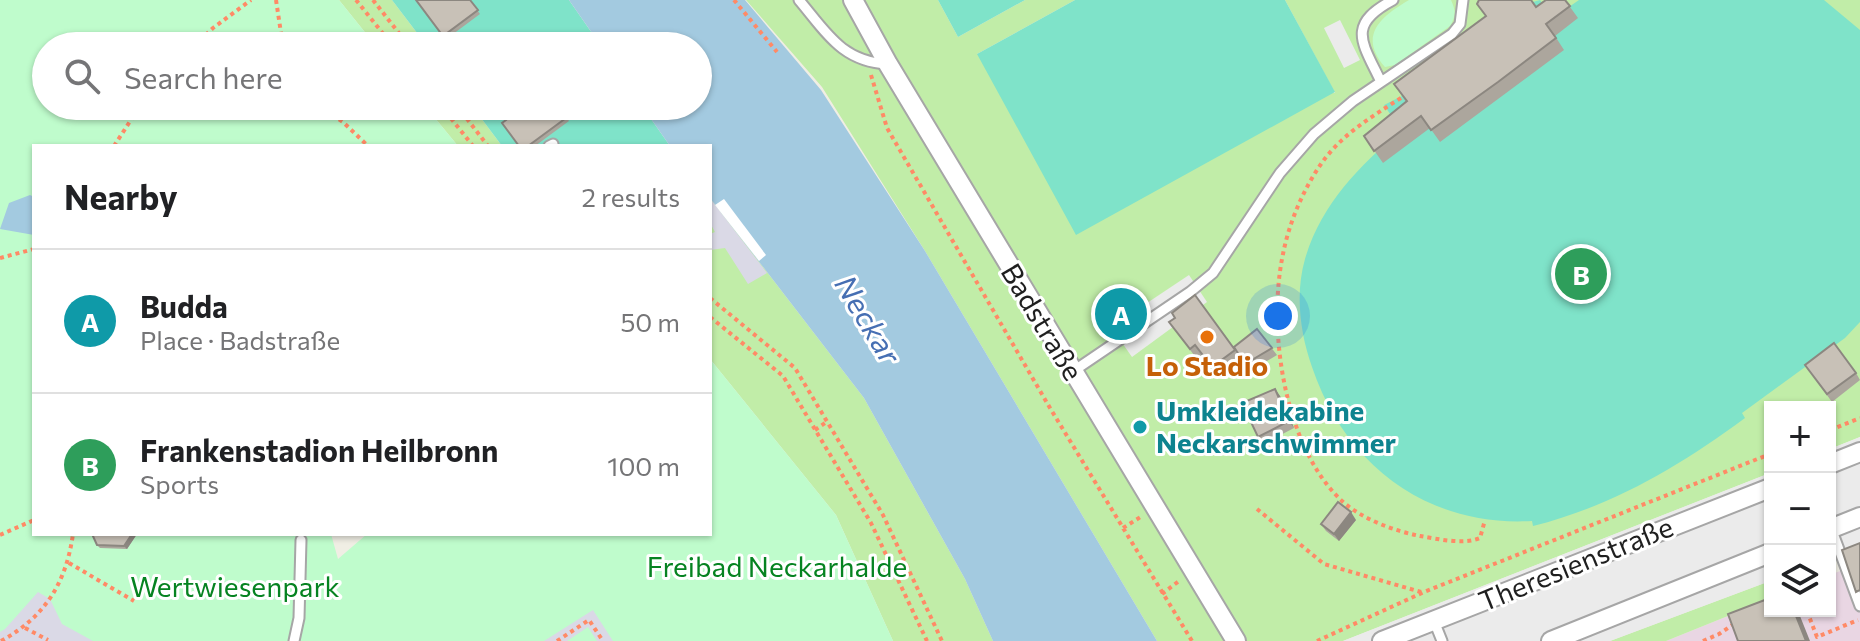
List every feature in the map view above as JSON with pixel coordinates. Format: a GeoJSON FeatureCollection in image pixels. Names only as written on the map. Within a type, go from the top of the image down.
{"type":"FeatureCollection","features":[{"type":"Feature","properties":{"kind":"street","name":"Badstraße"},"geometry":{"type":"LineString","coordinates":[[853,0],[1072,372],[1236,641]]}},
{"type":"Feature","properties":{"kind":"street"},"geometry":{"type":"LineString","coordinates":[[1836,462],[1860,452]]}},
{"type":"Feature","properties":{"kind":"street","name":"Theresienstraße"},"geometry":{"type":"LineString","coordinates":[[1382,641],[1764,490]]}},
{"type":"Feature","properties":{"kind":"street"},"geometry":{"type":"LineString","coordinates":[[1836,525],[1860,517]]}},
{"type":"Feature","properties":{"kind":"street"},"geometry":{"type":"LineString","coordinates":[[1551,641],[1764,555]]}},
{"type":"Feature","properties":{"kind":"lane"},"geometry":{"type":"LineString","coordinates":[[799,0],[843,51],[868,63],[888,64]]}},
{"type":"Feature","properties":{"kind":"lane"},"geometry":{"type":"LineString","coordinates":[[1381,82],[1364,45],[1362,24],[1368,15],[1393,0]]}},
{"type":"Feature","properties":{"kind":"lane"},"geometry":{"type":"LineString","coordinates":[[1072,372],[1213,273],[1298,150],[1353,101],[1452,34],[1460,24],[1463,0]]}},
{"type":"Feature","properties":{"kind":"lane"},"geometry":{"type":"LineString","coordinates":[[294,641],[299,618],[301,540]]}},
{"type":"Feature","properties":{"kind":"lane"},"geometry":{"type":"LineString","coordinates":[[1836,543],[1860,606]]}},
{"type":"Feature","properties":{"kind":"lane"},"geometry":{"type":"LineString","coordinates":[[1434,621],[1442,641]]}},
{"type":"Feature","properties":{"kind":"path"},"geometry":{"type":"LineString","coordinates":[[209,32],[251,0]]}},
{"type":"Feature","properties":{"kind":"path"},"geometry":{"type":"LineString","coordinates":[[276,0],[281,32]]}},
{"type":"Feature","properties":{"kind":"path"},"geometry":{"type":"LineString","coordinates":[[356,0],[382,32]]}},
{"type":"Feature","properties":{"kind":"path"},"geometry":{"type":"LineString","coordinates":[[373,0],[398,32]]}},
{"type":"Feature","properties":{"kind":"path"},"geometry":{"type":"LineString","coordinates":[[734,0],[777,52]]}},
{"type":"Feature","properties":{"kind":"path"},"geometry":{"type":"LineString","coordinates":[[868,63],[887,128],[1050,408],[1192,641]]}},
{"type":"Feature","properties":{"kind":"path"},"geometry":{"type":"LineString","coordinates":[[1401,98],[1335,147],[1320,166],[1293,219],[1282,255],[1279,300],[1282,365],[1287,395],[1295,421],[1325,482],[1344,503],[1404,533],[1441,539],[1473,541],[1480,538],[1485,520]]}},
{"type":"Feature","properties":{"kind":"path"},"geometry":{"type":"LineString","coordinates":[[115,144],[131,120]]}},
{"type":"Feature","properties":{"kind":"path"},"geometry":{"type":"LineString","coordinates":[[340,120],[366,144]]}},
{"type":"Feature","properties":{"kind":"path"},"geometry":{"type":"LineString","coordinates":[[452,120],[471,144]]}},
{"type":"Feature","properties":{"kind":"path"},"geometry":{"type":"LineString","coordinates":[[468,120],[486,144]]}},
{"type":"Feature","properties":{"kind":"path"},"geometry":{"type":"LineString","coordinates":[[0,258],[32,250]]}},
{"type":"Feature","properties":{"kind":"path"},"geometry":{"type":"LineString","coordinates":[[712,300],[795,368],[883,515],[942,641]]}},
{"type":"Feature","properties":{"kind":"path"},"geometry":{"type":"LineString","coordinates":[[712,319],[783,376],[871,523],[927,641]]}},
{"type":"Feature","properties":{"kind":"path"},"geometry":{"type":"LineString","coordinates":[[1836,428],[1860,418]]}},
{"type":"Feature","properties":{"kind":"path"},"geometry":{"type":"LineString","coordinates":[[815,430],[828,421]]}},
{"type":"Feature","properties":{"kind":"path"},"geometry":{"type":"LineString","coordinates":[[1317,641],[1424,592],[1764,456]]}},
{"type":"Feature","properties":{"kind":"path"},"geometry":{"type":"LineString","coordinates":[[856,498],[868,490]]}},
{"type":"Feature","properties":{"kind":"path"},"geometry":{"type":"LineString","coordinates":[[1257,509],[1324,564],[1424,592]]}},
{"type":"Feature","properties":{"kind":"path"},"geometry":{"type":"LineString","coordinates":[[0,535],[32,521]]}},
{"type":"Feature","properties":{"kind":"path"},"geometry":{"type":"LineString","coordinates":[[1,641],[25,628],[50,599],[69,563],[73,536]]}},
{"type":"Feature","properties":{"kind":"path"},"geometry":{"type":"LineString","coordinates":[[69,563],[134,601]]}},
{"type":"Feature","properties":{"kind":"path"},"geometry":{"type":"LineString","coordinates":[[1809,617],[1817,637],[1860,619]]}},
{"type":"Feature","properties":{"kind":"path"},"geometry":{"type":"LineString","coordinates":[[557,641],[589,620],[603,641]]}},
{"type":"Feature","properties":{"kind":"path"},"geometry":{"type":"LineString","coordinates":[[1703,641],[1742,621]]}},
{"type":"Feature","properties":{"kind":"path"},"geometry":{"type":"LineString","coordinates":[[25,628],[49,641]]}},
{"type":"Feature","properties":{"kind":"shaded area"},"geometry":{"type":"Polygon","coordinates":[[[1340,20],[1360,60],[1344,68],[1324,28],[1340,20]]]}},
{"type":"Feature","properties":{"kind":"shaded area"},"geometry":{"type":"Polygon","coordinates":[[[712,201],[767,273],[748,284],[725,248],[712,250],[712,233],[715,232],[712,227],[712,201]]]}},
{"type":"Feature","properties":{"kind":"shaded area"},"geometry":{"type":"Polygon","coordinates":[[[1189,275],[1207,302],[1132,357],[1111,327],[1189,275]]]}},
{"type":"Feature","properties":{"kind":"shaded area"},"geometry":{"type":"Polygon","coordinates":[[[1860,437],[1860,546],[1836,556],[1836,473],[1836,447],[1860,437]]]}},
{"type":"Feature","properties":{"kind":"shaded area"},"geometry":{"type":"Polygon","coordinates":[[[1764,475],[1764,583],[1610,641],[1343,641],[1764,475]]]}},
{"type":"Feature","properties":{"kind":"shaded area"},"geometry":{"type":"Polygon","coordinates":[[[1860,563],[1860,641],[1666,641],[1764,601],[1764,617],[1836,617],[1836,573],[1860,563]]]}},
{"type":"Feature","properties":{"kind":"shaded area"},"geometry":{"type":"Polygon","coordinates":[[[38,592],[50,599],[62,624],[93,641],[0,641],[0,632],[38,592]]]}},
{"type":"Feature","properties":{"kind":"shaded area"},"geometry":{"type":"Polygon","coordinates":[[[593,610],[613,641],[597,641],[588,627],[567,641],[544,641],[593,610]]]}},
{"type":"Feature","properties":{"kind":"green space"},"geometry":{"type":"Polygon","coordinates":[[[0,0],[339,0],[365,32],[32,32],[32,120],[437,120],[456,144],[32,144],[32,536],[332,536],[338,559],[365,536],[712,536],[712,361],[836,515],[893,641],[0,641],[0,0]]]}},
{"type":"Feature","properties":{"kind":"green space"},"geometry":{"type":"Polygon","coordinates":[[[339,0],[392,0],[416,32],[365,32],[339,0]]]}},
{"type":"Feature","properties":{"kind":"green space"},"geometry":{"type":"Polygon","coordinates":[[[392,0],[569,0],[591,32],[416,32],[392,0]]]}},
{"type":"Feature","properties":{"kind":"green space"},"geometry":{"type":"Polygon","coordinates":[[[746,0],[938,0],[958,37],[1025,0],[1075,0],[977,54],[1335,93],[1285,0],[1860,0],[1860,437],[1836,447],[1836,401],[1764,401],[1764,475],[1343,641],[1157,641],[925,251],[822,87],[746,0]]]}},
{"type":"Feature","properties":{"kind":"green space"},"geometry":{"type":"Polygon","coordinates":[[[938,0],[1025,0],[958,37],[938,0]]]}},
{"type":"Feature","properties":{"kind":"green space"},"geometry":{"type":"Polygon","coordinates":[[[1075,0],[1285,0],[1335,92],[1076,235],[977,54],[1075,0]]]}},
{"type":"Feature","properties":{"kind":"green space"},"geometry":{"type":"Polygon","coordinates":[[[1409,0],[1451,0],[1453,19],[1450,26],[1395,65],[1385,67],[1377,56],[1373,36],[1382,20],[1409,0]]]}},
{"type":"Feature","properties":{"kind":"green space"},"geometry":{"type":"Polygon","coordinates":[[[1526,0],[1540,0],[1550,14],[1563,11],[1579,0],[1824,0],[1860,30],[1860,322],[1845,338],[1742,413],[1745,418],[1696,452],[1618,496],[1533,526],[1532,521],[1494,520],[1458,513],[1425,501],[1395,483],[1368,460],[1327,402],[1312,367],[1302,327],[1300,300],[1305,259],[1331,204],[1356,173],[1401,130],[1384,105],[1402,96],[1526,0]]]}},
{"type":"Feature","properties":{"kind":"green space"},"geometry":{"type":"Polygon","coordinates":[[[437,120],[482,120],[500,144],[456,144],[437,120]]]}},
{"type":"Feature","properties":{"kind":"green space"},"geometry":{"type":"Polygon","coordinates":[[[482,120],[652,120],[669,144],[500,144],[482,120]]]}},
{"type":"Feature","properties":{"kind":"green space"},"geometry":{"type":"Polygon","coordinates":[[[712,201],[864,398],[965,579],[993,641],[893,641],[836,515],[712,361],[712,201]]]}},
{"type":"Feature","properties":{"kind":"green space"},"geometry":{"type":"Polygon","coordinates":[[[1764,583],[1764,601],[1666,641],[1610,641],[1764,583]]]}},
{"type":"Feature","properties":{"kind":"water","name":"Neckar"},"geometry":{"type":"Polygon","coordinates":[[[569,0],[745,0],[821,90],[925,251],[1157,641],[993,641],[965,579],[864,398],[712,201],[712,144],[669,144],[652,120],[712,120],[712,32],[591,32],[569,0]]]}},
{"type":"Feature","properties":{"kind":"water"},"geometry":{"type":"Polygon","coordinates":[[[32,196],[32,235],[0,229],[9,203],[32,196]]]}},
{"type":"Feature","properties":{"kind":"pier"},"geometry":{"type":"Polygon","coordinates":[[[724,199],[766,255],[759,261],[715,205],[724,199]]]}},
{"type":"Feature","properties":{"kind":"building"},"geometry":{"type":"Polygon","coordinates":[[[416,0],[470,0],[478,10],[448,32],[440,32],[416,0]]]}},
{"type":"Feature","properties":{"kind":"building"},"geometry":{"type":"Polygon","coordinates":[[[1479,0],[1531,0],[1536,7],[1546,0],[1565,0],[1570,6],[1546,24],[1556,38],[1498,82],[1431,130],[1421,116],[1374,151],[1364,136],[1407,101],[1394,84],[1486,16],[1477,4],[1479,0]]]}},
{"type":"Feature","properties":{"kind":"building"},"geometry":{"type":"Polygon","coordinates":[[[506,120],[563,120],[531,144],[518,144],[502,123],[506,120]]]}},
{"type":"Feature","properties":{"kind":"building","name":"Lo Stadio"},"geometry":{"type":"Polygon","coordinates":[[[1195,295],[1235,350],[1212,367],[1195,345],[1190,349],[1169,322],[1175,318],[1172,313],[1195,295]]]}},
{"type":"Feature","properties":{"kind":"building"},"geometry":{"type":"Polygon","coordinates":[[[1257,329],[1272,348],[1245,364],[1234,347],[1257,329]]]}},
{"type":"Feature","properties":{"kind":"building"},"geometry":{"type":"Polygon","coordinates":[[[1834,343],[1856,373],[1827,394],[1805,365],[1834,343]]]}},
{"type":"Feature","properties":{"kind":"building"},"geometry":{"type":"Polygon","coordinates":[[[1275,389],[1289,421],[1258,437],[1242,403],[1275,389]]]}},
{"type":"Feature","properties":{"kind":"building"},"geometry":{"type":"Polygon","coordinates":[[[1338,502],[1351,512],[1334,534],[1321,524],[1338,502]]]}},
{"type":"Feature","properties":{"kind":"building"},"geometry":{"type":"Polygon","coordinates":[[[93,536],[131,536],[124,546],[97,545],[93,536]]]}},
{"type":"Feature","properties":{"kind":"building"},"geometry":{"type":"Polygon","coordinates":[[[1860,543],[1860,590],[1856,592],[1842,550],[1860,543]]]}},
{"type":"Feature","properties":{"kind":"building"},"geometry":{"type":"Polygon","coordinates":[[[1764,600],[1764,617],[1796,617],[1806,641],[1738,641],[1728,614],[1764,600]]]}},
{"type":"Feature","properties":{"kind":"place","name":"Frankenstadion Heilbronn"},"geometry":{"type":"Point","coordinates":[1581,274]}},
{"type":"Feature","properties":{"kind":"place","name":"Budda"},"geometry":{"type":"Point","coordinates":[1121,314]}},
{"type":"Feature","properties":{"kind":"place","name":"Lo Stadio"},"geometry":{"type":"Point","coordinates":[1207,337]}},
{"type":"Feature","properties":{"kind":"place","name":"Umkleidekabine Neckarschwimmer"},"geometry":{"type":"Point","coordinates":[1140,427]}},
{"type":"Feature","properties":{"kind":"park label","name":"Freibad Neckarhalde"},"geometry":{"type":"Point","coordinates":[777,567]}},
{"type":"Feature","properties":{"kind":"park label","name":"Wertwiesenpark"},"geometry":{"type":"Point","coordinates":[235,587]}}]}
